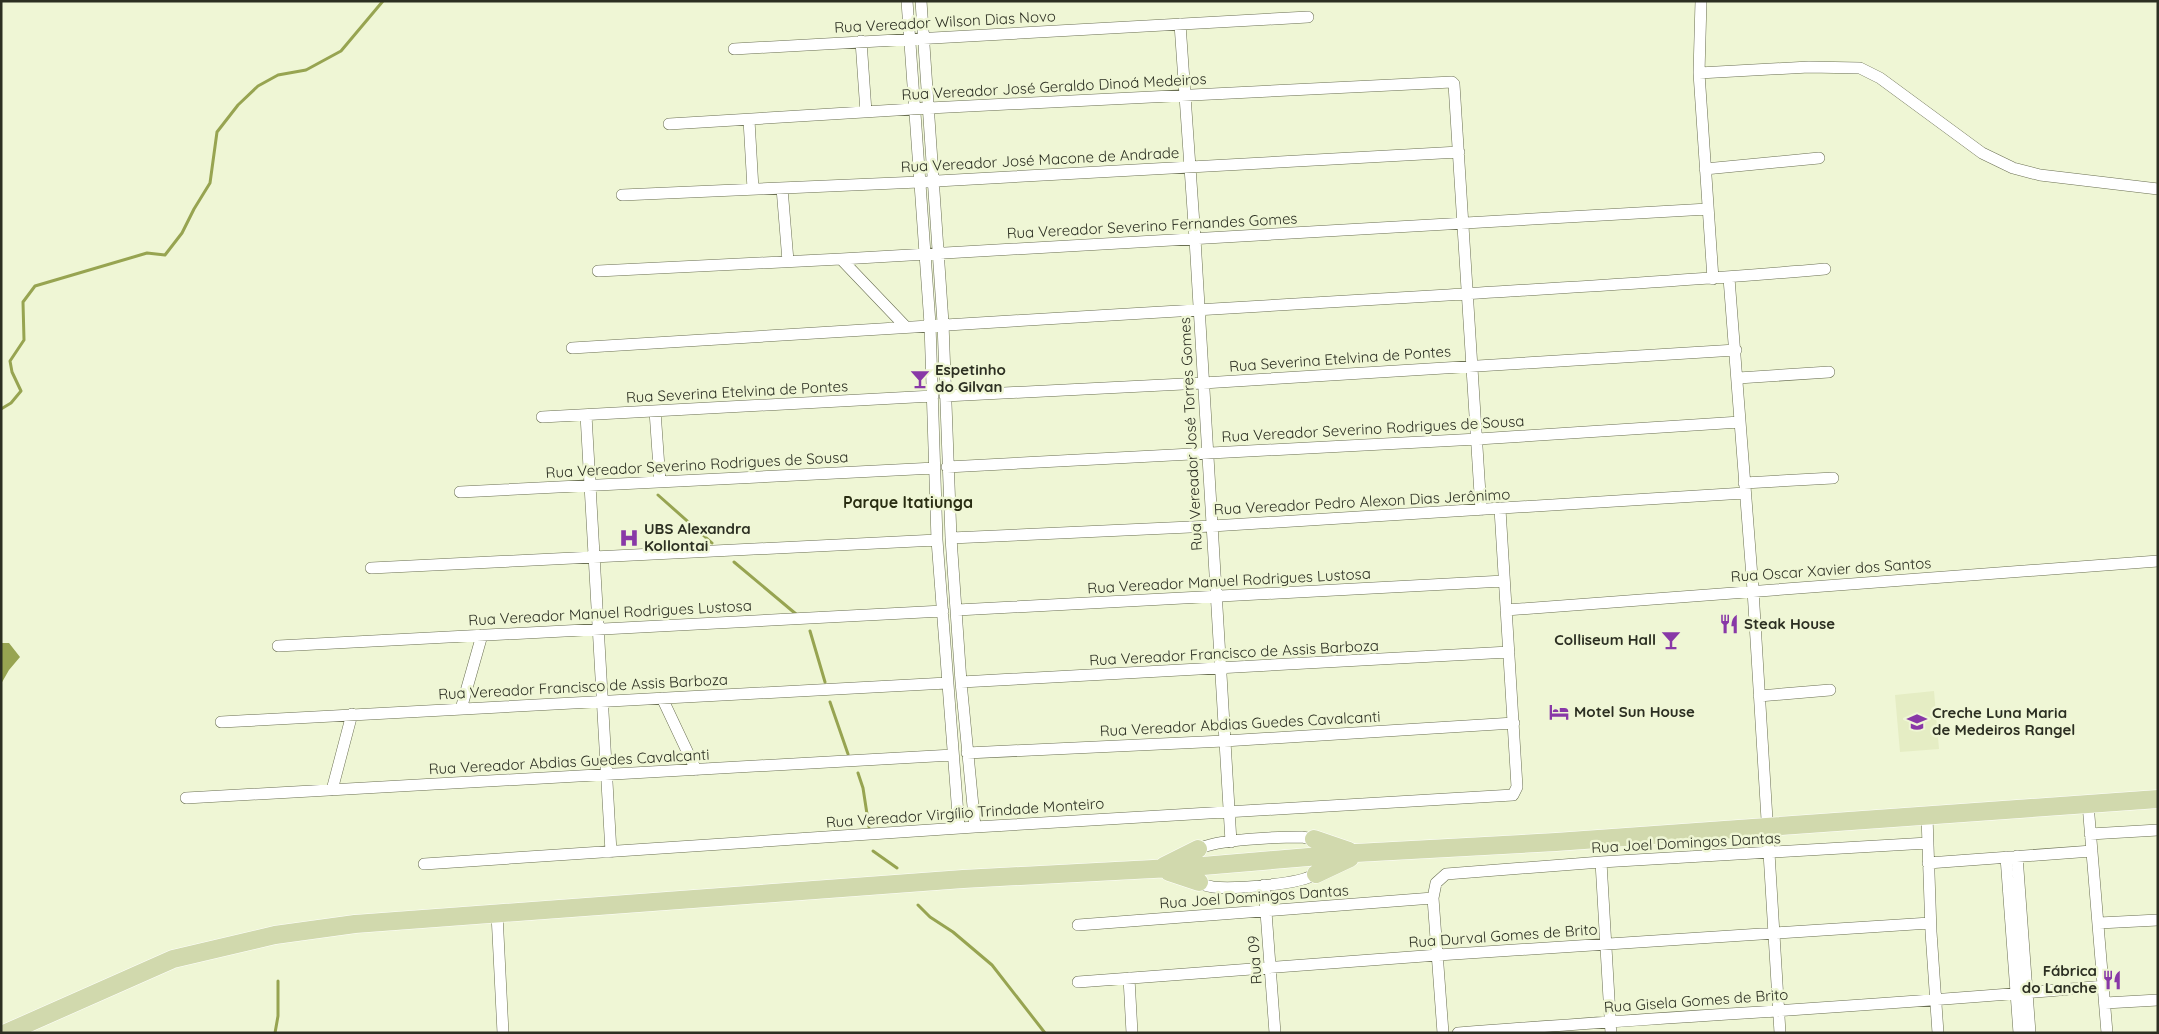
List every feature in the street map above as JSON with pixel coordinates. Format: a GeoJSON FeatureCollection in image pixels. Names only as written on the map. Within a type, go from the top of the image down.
{"type":"FeatureCollection","features":[{"type":"Feature","properties":{"kind":"main road"},"geometry":{"type":"LineString","coordinates":[[6,1033],[153,966],[221,946],[275,935],[355,924],[963,879],[1159,869],[1195,875],[1324,856],[2158,799]]}},
{"type":"Feature","properties":{"kind":"main road"},"geometry":{"type":"LineString","coordinates":[[1314,840],[1358,854]]}},
{"type":"Feature","properties":{"kind":"main road"},"geometry":{"type":"LineString","coordinates":[[1159,869],[1198,849]]}},
{"type":"Feature","properties":{"kind":"main road"},"geometry":{"type":"LineString","coordinates":[[1316,874],[1358,854]]}},
{"type":"Feature","properties":{"kind":"street"},"geometry":{"type":"LineString","coordinates":[[907,1],[913,109],[930,324],[937,540],[959,828]]}},
{"type":"Feature","properties":{"kind":"street"},"geometry":{"type":"LineString","coordinates":[[921,1],[943,323],[951,538],[974,827]]}},
{"type":"Feature","properties":{"kind":"street"},"geometry":{"type":"LineString","coordinates":[[1701,1],[1700,73],[1713,278]]}},
{"type":"Feature","properties":{"kind":"street","name":"Rua Vereador Wilson Dias Novo"},"geometry":{"type":"LineString","coordinates":[[734,49],[1308,17]]}},
{"type":"Feature","properties":{"kind":"street","name":"Rua Vereador José Torres Gomes"},"geometry":{"type":"LineString","coordinates":[[1180,24],[1195,238],[1231,842]]}},
{"type":"Feature","properties":{"kind":"street"},"geometry":{"type":"LineString","coordinates":[[861,41],[866,112]]}},
{"type":"Feature","properties":{"kind":"street"},"geometry":{"type":"LineString","coordinates":[[1700,73],[1816,67],[1860,68],[1880,78],[1982,153],[2014,168],[2029,173],[2158,189]]}},
{"type":"Feature","properties":{"kind":"street","name":"Rua Vereador José Geraldo Dinoá Medeiros"},"geometry":{"type":"LineString","coordinates":[[668,124],[1442,81],[1454,84],[1459,152]]}},
{"type":"Feature","properties":{"kind":"street"},"geometry":{"type":"LineString","coordinates":[[749,120],[753,190]]}},
{"type":"Feature","properties":{"kind":"street"},"geometry":{"type":"LineString","coordinates":[[1459,152],[1482,510]]}},
{"type":"Feature","properties":{"kind":"street","name":"Rua Vereador José Macone de Andrade"},"geometry":{"type":"LineString","coordinates":[[622,195],[919,182],[1459,152]]}},
{"type":"Feature","properties":{"kind":"street"},"geometry":{"type":"LineString","coordinates":[[1705,168],[1819,158]]}},
{"type":"Feature","properties":{"kind":"street"},"geometry":{"type":"LineString","coordinates":[[782,188],[788,261]]}},
{"type":"Feature","properties":{"kind":"street","name":"Rua Vereador Severino Fernandes Gomes"},"geometry":{"type":"LineString","coordinates":[[598,270],[841,259],[1708,209]]}},
{"type":"Feature","properties":{"kind":"street"},"geometry":{"type":"LineString","coordinates":[[841,259],[904,325]]}},
{"type":"Feature","properties":{"kind":"street"},"geometry":{"type":"LineString","coordinates":[[572,348],[904,325],[1199,310],[1730,278],[1826,269]]}},
{"type":"Feature","properties":{"kind":"street"},"geometry":{"type":"LineString","coordinates":[[1730,278],[1769,827],[1780,1033]]}},
{"type":"Feature","properties":{"kind":"street","name":"Rua Severina Etelvina de Pontes"},"geometry":{"type":"LineString","coordinates":[[946,396],[1203,383],[1736,350]]}},
{"type":"Feature","properties":{"kind":"street"},"geometry":{"type":"LineString","coordinates":[[1738,378],[1829,372]]}},
{"type":"Feature","properties":{"kind":"street","name":"Rua Severina Etelvina de Pontes"},"geometry":{"type":"LineString","coordinates":[[542,417],[933,396]]}},
{"type":"Feature","properties":{"kind":"street"},"geometry":{"type":"LineString","coordinates":[[656,411],[660,482]]}},
{"type":"Feature","properties":{"kind":"street"},"geometry":{"type":"LineString","coordinates":[[586,415],[611,852]]}},
{"type":"Feature","properties":{"kind":"street","name":"Rua Vereador Severino Rodrigues de Sousa"},"geometry":{"type":"LineString","coordinates":[[947,467],[1478,439],[1740,422]]}},
{"type":"Feature","properties":{"kind":"street","name":"Rua Vereador Severino Rodrigues de Sousa"},"geometry":{"type":"LineString","coordinates":[[460,492],[935,468]]}},
{"type":"Feature","properties":{"kind":"street","name":"Rua Vereador Pedro Alexon Dias Jerônimo"},"geometry":{"type":"LineString","coordinates":[[951,538],[1212,526],[1500,509],[1745,488],[1833,478]]}},
{"type":"Feature","properties":{"kind":"street"},"geometry":{"type":"LineString","coordinates":[[1500,509],[1514,723]]}},
{"type":"Feature","properties":{"kind":"street"},"geometry":{"type":"LineString","coordinates":[[371,568],[937,540]]}},
{"type":"Feature","properties":{"kind":"street","name":"Rua Oscar Xavier dos Santos"},"geometry":{"type":"LineString","coordinates":[[1506,610],[2158,561]]}},
{"type":"Feature","properties":{"kind":"street","name":"Rua Vereador Manuel Rodrigues Lustosa"},"geometry":{"type":"LineString","coordinates":[[957,610],[1504,581]]}},
{"type":"Feature","properties":{"kind":"street","name":"Rua Vereador Manuel Rodrigues Lustosa"},"geometry":{"type":"LineString","coordinates":[[278,646],[943,611]]}},
{"type":"Feature","properties":{"kind":"street"},"geometry":{"type":"LineString","coordinates":[[461,709],[482,634]]}},
{"type":"Feature","properties":{"kind":"street","name":"Rua Vereador Francisco de Assis Barboza"},"geometry":{"type":"LineString","coordinates":[[961,682],[1508,652]]}},
{"type":"Feature","properties":{"kind":"street","name":"Rua Vereador Francisco de Assis Barboza"},"geometry":{"type":"LineString","coordinates":[[221,722],[948,684]]}},
{"type":"Feature","properties":{"kind":"street"},"geometry":{"type":"LineString","coordinates":[[1759,696],[1830,690]]}},
{"type":"Feature","properties":{"kind":"street"},"geometry":{"type":"LineString","coordinates":[[662,698],[696,770]]}},
{"type":"Feature","properties":{"kind":"street"},"geometry":{"type":"LineString","coordinates":[[332,790],[352,714]]}},
{"type":"Feature","properties":{"kind":"street","name":"Rua Vereador Abdias Guedes Cavalcanti"},"geometry":{"type":"LineString","coordinates":[[967,754],[1224,742],[1514,723]]}},
{"type":"Feature","properties":{"kind":"street","name":"Rua Vereador Virgílio Trindade Monteiro"},"geometry":{"type":"LineString","coordinates":[[424,864],[974,827],[1508,796],[1513,795],[1517,787],[1514,723]]}},
{"type":"Feature","properties":{"kind":"street","name":"Rua Vereador Abdias Guedes Cavalcanti"},"geometry":{"type":"LineString","coordinates":[[186,798],[953,755]]}},
{"type":"Feature","properties":{"kind":"street"},"geometry":{"type":"LineString","coordinates":[[2088,804],[2107,1033]]}},
{"type":"Feature","properties":{"kind":"street"},"geometry":{"type":"LineString","coordinates":[[1927,816],[1930,923],[1938,1033]]}},
{"type":"Feature","properties":{"kind":"street"},"geometry":{"type":"LineString","coordinates":[[2090,834],[2158,830]]}},
{"type":"Feature","properties":{"kind":"street"},"geometry":{"type":"LineString","coordinates":[[1294,837],[1314,840],[1323,850],[1324,856],[1323,862],[1316,874],[1285,883],[1214,887],[1195,875],[1191,860],[1198,849],[1212,844],[1294,837]]}},
{"type":"Feature","properties":{"kind":"street","name":"Rua Joel Domingos Dantas"},"geometry":{"type":"LineString","coordinates":[[1078,925],[1433,898],[1436,883],[1446,874],[1600,862],[1928,843]]}},
{"type":"Feature","properties":{"kind":"street"},"geometry":{"type":"LineString","coordinates":[[1928,863],[2092,851]]}},
{"type":"Feature","properties":{"kind":"street"},"geometry":{"type":"LineString","coordinates":[[2011,856],[2022,994],[2030,1033]]}},
{"type":"Feature","properties":{"kind":"street"},"geometry":{"type":"LineString","coordinates":[[1600,862],[1611,1027]]}},
{"type":"Feature","properties":{"kind":"street","name":"Rua 09"},"geometry":{"type":"LineString","coordinates":[[1264,885],[1275,1033]]}},
{"type":"Feature","properties":{"kind":"street"},"geometry":{"type":"LineString","coordinates":[[1433,898],[1443,1033]]}},
{"type":"Feature","properties":{"kind":"street"},"geometry":{"type":"LineString","coordinates":[[497,914],[503,1033]]}},
{"type":"Feature","properties":{"kind":"street"},"geometry":{"type":"LineString","coordinates":[[2099,923],[2158,920]]}},
{"type":"Feature","properties":{"kind":"street","name":"Rua Durval Gomes de Brito"},"geometry":{"type":"LineString","coordinates":[[1078,982],[1270,969],[1438,954],[1930,923]]}},
{"type":"Feature","properties":{"kind":"street"},"geometry":{"type":"LineString","coordinates":[[1129,978],[1132,1033]]}},
{"type":"Feature","properties":{"kind":"street","name":"Rua Gisela Gomes de Brito"},"geometry":{"type":"LineString","coordinates":[[1458,1033],[1611,1027],[1780,1010],[1935,1001],[2104,986]]}},
{"type":"Feature","properties":{"kind":"street"},"geometry":{"type":"LineString","coordinates":[[2019,1033],[2022,994]]}},
{"type":"Feature","properties":{"kind":"street"},"geometry":{"type":"LineString","coordinates":[[2105,1003],[2158,1000]]}},
{"type":"Feature","properties":{"kind":"shaded area"},"geometry":{"type":"Polygon","coordinates":[[[1,643],[9,643],[20,657],[9,670],[1,684],[1,643]]]}},
{"type":"Feature","properties":{"kind":"shaded area","name":"Creche Luna Maria de Medeiros Rangel"},"geometry":{"type":"Polygon","coordinates":[[[1934,691],[1939,749],[1900,752],[1895,695],[1934,691]]]}},
{"type":"Feature","properties":{"kind":"waterway"},"geometry":{"type":"LineString","coordinates":[[1,409],[11,403],[21,391],[12,372],[10,361],[24,340],[23,302],[35,286],[147,253],[165,255],[182,233],[210,183],[217,132],[238,105],[258,86],[278,75],[306,70],[341,51],[383,1]]}},
{"type":"Feature","properties":{"kind":"waterway"},"geometry":{"type":"LineString","coordinates":[[658,495],[712,543]]}},
{"type":"Feature","properties":{"kind":"waterway"},"geometry":{"type":"LineString","coordinates":[[734,562],[796,614]]}},
{"type":"Feature","properties":{"kind":"waterway"},"geometry":{"type":"LineString","coordinates":[[810,631],[825,682]]}},
{"type":"Feature","properties":{"kind":"waterway"},"geometry":{"type":"LineString","coordinates":[[830,702],[848,754]]}},
{"type":"Feature","properties":{"kind":"waterway"},"geometry":{"type":"LineString","coordinates":[[858,773],[863,788],[869,827]]}},
{"type":"Feature","properties":{"kind":"waterway"},"geometry":{"type":"LineString","coordinates":[[873,851],[897,868]]}},
{"type":"Feature","properties":{"kind":"waterway"},"geometry":{"type":"LineString","coordinates":[[918,905],[930,917],[953,932],[992,965],[1045,1033]]}},
{"type":"Feature","properties":{"kind":"waterway"},"geometry":{"type":"LineString","coordinates":[[275,1033],[278,1016],[278,981]]}},
{"type":"Feature","properties":{"kind":"place","name":"Espetinho do Gilvan"},"geometry":{"type":"Point","coordinates":[920,379]}},
{"type":"Feature","properties":{"kind":"place","name":"UBS Alexandra Kollontai"},"geometry":{"type":"Point","coordinates":[629,538]}},
{"type":"Feature","properties":{"kind":"place","name":"Steak House"},"geometry":{"type":"Point","coordinates":[1729,624]}},
{"type":"Feature","properties":{"kind":"place","name":"Colliseum Hall"},"geometry":{"type":"Point","coordinates":[1671,640]}},
{"type":"Feature","properties":{"kind":"place","name":"Motel Sun House"},"geometry":{"type":"Point","coordinates":[1559,712]}},
{"type":"Feature","properties":{"kind":"place","name":"Creche Luna Maria de Medeiros Rangel"},"geometry":{"type":"Point","coordinates":[1917,722]}},
{"type":"Feature","properties":{"kind":"place","name":"Fábrica do Lanche"},"geometry":{"type":"Point","coordinates":[2112,980]}},
{"type":"Feature","properties":{"kind":"district","name":"Parque Itatiunga"},"geometry":{"type":"Point","coordinates":[908,502]}}]}
